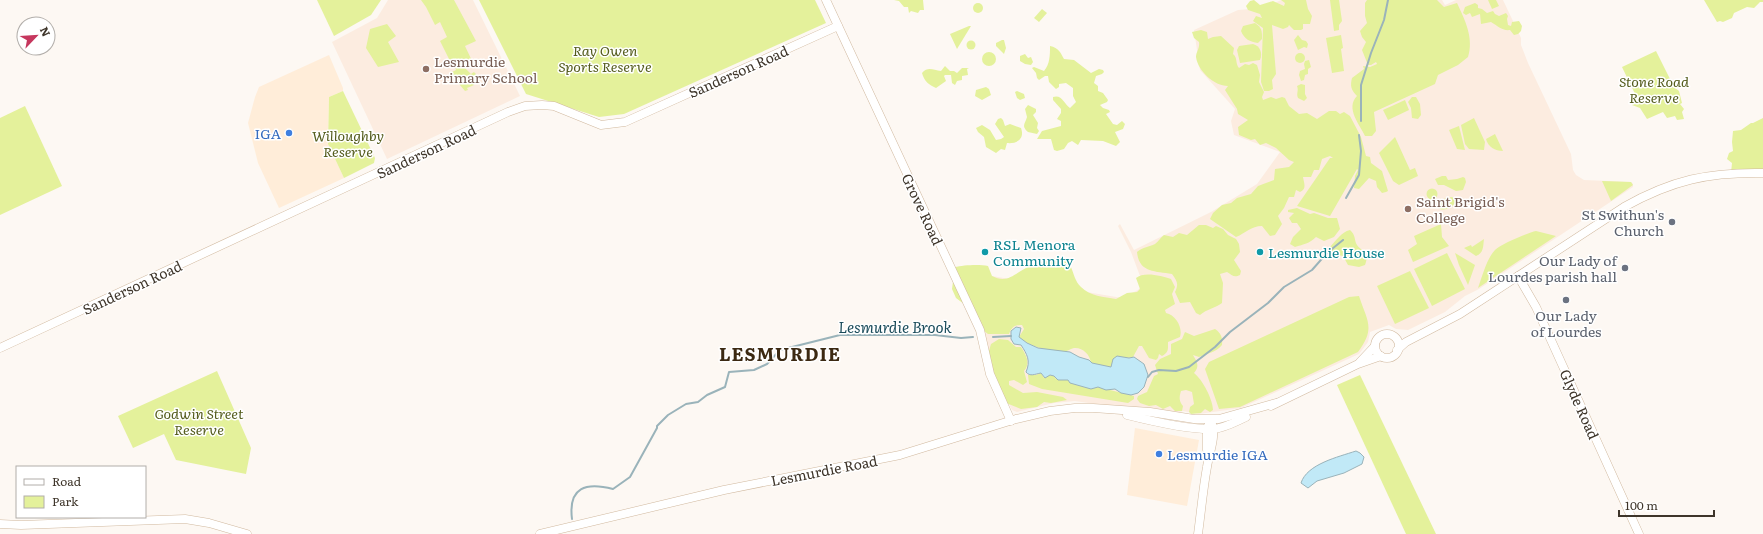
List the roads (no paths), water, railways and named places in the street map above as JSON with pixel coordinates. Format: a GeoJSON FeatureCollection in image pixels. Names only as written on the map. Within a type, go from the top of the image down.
{"type":"FeatureCollection","features":[{"type":"Feature","properties":{"kind":"main road","name":"Grove Road"},"geometry":{"type":"LineString","coordinates":[[826,0],[980,330],[990,374],[1010,421]]}},
{"type":"Feature","properties":{"kind":"main road","name":"Sanderson Road"},"geometry":{"type":"LineString","coordinates":[[0,348],[508,112],[525,106],[554,106],[601,125],[625,122],[838,26]]}},
{"type":"Feature","properties":{"kind":"main road","name":"Lesmurdie Road"},"geometry":{"type":"LineString","coordinates":[[1106,410],[1172,424],[1210,429],[1227,426],[1358,364],[1381,356],[1390,356],[1406,342],[1460,314],[1624,207],[1657,190],[1706,176],[1731,173],[1763,173]]}},
{"type":"Feature","properties":{"kind":"main road","name":"Glyde Road"},"geometry":{"type":"LineString","coordinates":[[1518,276],[1536,307],[1639,534]]}},
{"type":"Feature","properties":{"kind":"main road","name":"Lesmurdie Road"},"geometry":{"type":"LineString","coordinates":[[1358,364],[1375,346],[1376,340],[1380,336],[1386,334],[1395,337],[1422,334]]}},
{"type":"Feature","properties":{"kind":"main road"},"geometry":{"type":"LineString","coordinates":[[1395,337],[1398,343],[1397,350]]}},
{"type":"Feature","properties":{"kind":"main road"},"geometry":{"type":"LineString","coordinates":[[1375,346],[1381,356]]}},
{"type":"Feature","properties":{"kind":"main road","name":"Lesmurdie Road"},"geometry":{"type":"LineString","coordinates":[[540,534],[724,490],[900,454],[1010,421],[1050,411],[1075,408],[1150,412],[1211,420],[1227,418],[1276,403]]}},
{"type":"Feature","properties":{"kind":"main road"},"geometry":{"type":"LineString","coordinates":[[1198,534],[1207,465],[1211,450],[1211,420]]}},
{"type":"Feature","properties":{"kind":"main road"},"geometry":{"type":"LineString","coordinates":[[0,524],[21,525],[184,519],[209,523],[247,534]]}},
{"type":"Feature","properties":{"kind":"water"},"geometry":{"type":"Polygon","coordinates":[[[1016,327],[1021,328],[1019,337],[1027,343],[1038,348],[1070,352],[1089,360],[1092,363],[1111,367],[1113,359],[1117,356],[1129,358],[1134,357],[1144,364],[1148,375],[1144,387],[1138,393],[1131,395],[1121,393],[1115,389],[1106,390],[1098,387],[1091,389],[1070,383],[1068,380],[1058,380],[1054,376],[1050,375],[1045,378],[1041,373],[1033,375],[1029,374],[1026,372],[1028,358],[1025,351],[1021,345],[1014,344],[1011,339],[1011,331],[1016,327]]]}},
{"type":"Feature","properties":{"kind":"water"},"geometry":{"type":"Polygon","coordinates":[[[1356,451],[1364,457],[1362,464],[1344,473],[1317,481],[1308,488],[1301,483],[1304,476],[1316,466],[1356,451]]]}},
{"type":"Feature","properties":{"kind":"waterway"},"geometry":{"type":"LineString","coordinates":[[1361,121],[1361,85],[1371,53],[1384,20],[1388,0]]}},
{"type":"Feature","properties":{"kind":"waterway"},"geometry":{"type":"LineString","coordinates":[[1346,198],[1359,175],[1361,151],[1359,135]]}},
{"type":"Feature","properties":{"kind":"waterway"},"geometry":{"type":"LineString","coordinates":[[1148,377],[1152,372],[1159,370],[1176,371],[1189,367],[1215,347],[1230,332],[1268,303],[1284,287],[1312,270],[1327,253],[1343,240]]}},
{"type":"Feature","properties":{"kind":"waterway","name":"Lesmurdie Brook"},"geometry":{"type":"LineString","coordinates":[[572,519],[573,500],[581,489],[595,486],[613,489],[630,477],[657,426],[668,415],[686,404],[698,402],[707,395],[725,387],[729,372],[754,370],[767,364],[780,350],[840,335],[935,335],[961,338],[973,337]]}},
{"type":"Feature","properties":{"kind":"waterway","name":"Lesmurdie Brook"},"geometry":{"type":"LineString","coordinates":[[993,337],[1011,336]]}},
{"type":"Feature","properties":{"kind":"place","name":"Lesmurdie Primary School"},"geometry":{"type":"Point","coordinates":[426,69]}},
{"type":"Feature","properties":{"kind":"place","name":"IGA"},"geometry":{"type":"Point","coordinates":[289,133]}},
{"type":"Feature","properties":{"kind":"place","name":"Saint Brigid's College"},"geometry":{"type":"Point","coordinates":[1408,209]}},
{"type":"Feature","properties":{"kind":"place","name":"St Swithun's Church"},"geometry":{"type":"Point","coordinates":[1672,222]}},
{"type":"Feature","properties":{"kind":"place","name":"RSL Menora Community"},"geometry":{"type":"Point","coordinates":[985,252]}},
{"type":"Feature","properties":{"kind":"place","name":"Lesmurdie House"},"geometry":{"type":"Point","coordinates":[1260,252]}},
{"type":"Feature","properties":{"kind":"place","name":"Our Lady of Lourdes parish hall"},"geometry":{"type":"Point","coordinates":[1625,268]}},
{"type":"Feature","properties":{"kind":"place","name":"Our Lady of Lourdes"},"geometry":{"type":"Point","coordinates":[1566,300]}},
{"type":"Feature","properties":{"kind":"place","name":"Lesmurdie IGA"},"geometry":{"type":"Point","coordinates":[1159,454]}},
{"type":"Feature","properties":{"kind":"district","name":"LESMURDIE"},"geometry":{"type":"Point","coordinates":[780,353]}},
{"type":"Feature","properties":{"kind":"park label","name":"Ray Owen Sports Reserve"},"geometry":{"type":"Point","coordinates":[605,58]}},
{"type":"Feature","properties":{"kind":"park label","name":"Stone Road Reserve"},"geometry":{"type":"Point","coordinates":[1654,90]}},
{"type":"Feature","properties":{"kind":"park label","name":"Willoughby Reserve"},"geometry":{"type":"Point","coordinates":[348,144]}},
{"type":"Feature","properties":{"kind":"park label","name":"Godwin Street Reserve"},"geometry":{"type":"Point","coordinates":[199,422]}}]}
